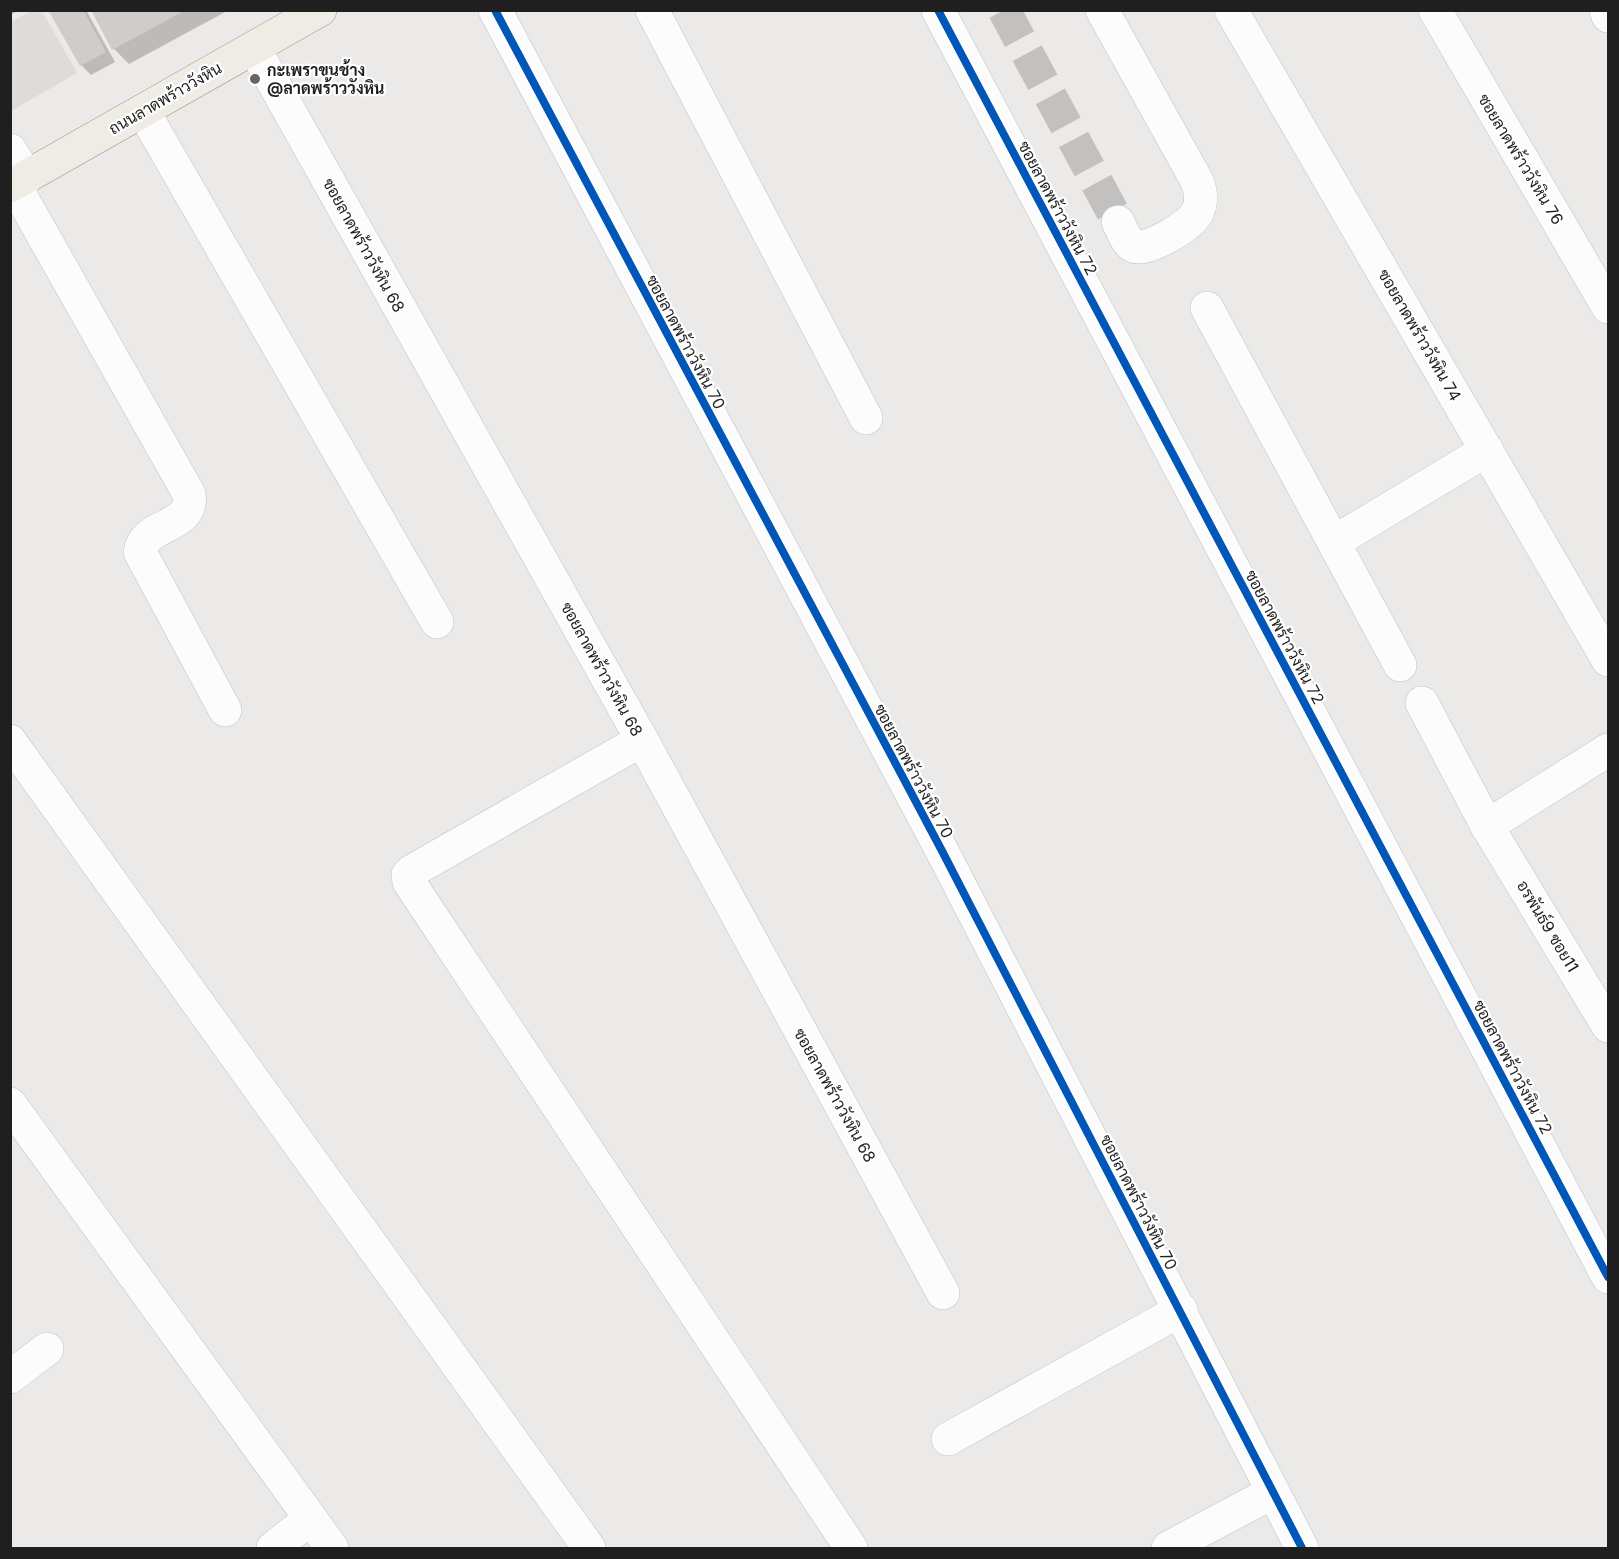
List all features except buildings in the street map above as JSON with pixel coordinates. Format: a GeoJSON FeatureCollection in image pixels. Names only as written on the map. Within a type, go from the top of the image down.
{"type":"FeatureCollection","features":[{"type":"Feature","properties":{"kind":"main road","name":"ถนนลาดพร้าววังหิน"},"geometry":{"type":"LineString","coordinates":[[15,174],[143,111],[254,48],[286,19],[320,10]]}},
{"type":"Feature","properties":{"kind":"street","name":"ซอยลาดพร้าววังหิน 70"},"geometry":{"type":"LineString","coordinates":[[495,10],[946,859],[1302,1548]]}},
{"type":"Feature","properties":{"kind":"street"},"geometry":{"type":"LineString","coordinates":[[652,10],[866,417]]}},
{"type":"Feature","properties":{"kind":"street","name":"ซอยลาดพร้าววังหิน 72"},"geometry":{"type":"LineString","coordinates":[[938,10],[1608,1277]]}},
{"type":"Feature","properties":{"kind":"street"},"geometry":{"type":"LineString","coordinates":[[1102,10],[1200,188],[1200,206],[1193,219],[1149,246],[1139,248],[1130,244],[1118,222]]}},
{"type":"Feature","properties":{"kind":"street","name":"ซอยลาดพร้าววังหิน 74"},"geometry":{"type":"LineString","coordinates":[[1231,10],[1608,660]]}},
{"type":"Feature","properties":{"kind":"street","name":"ซอยลาดพร้าววังหิน 76"},"geometry":{"type":"LineString","coordinates":[[1435,10],[1608,307]]}},
{"type":"Feature","properties":{"kind":"street"},"geometry":{"type":"LineString","coordinates":[[1606,10],[1608,16]]}},
{"type":"Feature","properties":{"kind":"street","name":"ซอยลาดพร้าววังหิน 68"},"geometry":{"type":"LineString","coordinates":[[254,48],[642,740],[943,1293]]}},
{"type":"Feature","properties":{"kind":"street"},"geometry":{"type":"LineString","coordinates":[[143,111],[437,622]]}},
{"type":"Feature","properties":{"kind":"street"},"geometry":{"type":"LineString","coordinates":[[15,174],[189,494],[189,506],[184,516],[146,537],[140,552],[225,710]]}},
{"type":"Feature","properties":{"kind":"street"},"geometry":{"type":"LineString","coordinates":[[1207,308],[1400,665]]}},
{"type":"Feature","properties":{"kind":"street"},"geometry":{"type":"LineString","coordinates":[[1334,543],[1487,450]]}},
{"type":"Feature","properties":{"kind":"street","name":"อรพันธ์9 ซอย11"},"geometry":{"type":"LineString","coordinates":[[1422,703],[1487,826],[1608,1026]]}},
{"type":"Feature","properties":{"kind":"street"},"geometry":{"type":"LineString","coordinates":[[642,740],[411,872],[409,882],[851,1548]]}},
{"type":"Feature","properties":{"kind":"street"},"geometry":{"type":"LineString","coordinates":[[10,741],[589,1548]]}},
{"type":"Feature","properties":{"kind":"street"},"geometry":{"type":"LineString","coordinates":[[1487,826],[1608,750]]}},
{"type":"Feature","properties":{"kind":"street"},"geometry":{"type":"LineString","coordinates":[[10,1104],[332,1548]]}},
{"type":"Feature","properties":{"kind":"street"},"geometry":{"type":"LineString","coordinates":[[948,1439],[1181,1310]]}},
{"type":"Feature","properties":{"kind":"street"},"geometry":{"type":"LineString","coordinates":[[10,1377],[47,1349]]}},
{"type":"Feature","properties":{"kind":"street"},"geometry":{"type":"LineString","coordinates":[[1168,1548],[1273,1492]]}},
{"type":"Feature","properties":{"kind":"street"},"geometry":{"type":"LineString","coordinates":[[273,1548],[310,1519]]}},
{"type":"Feature","properties":{"kind":"shaded area"},"geometry":{"type":"Polygon","coordinates":[[[31,11],[42,11],[77,73],[11,111],[11,22],[31,11]]]}},
{"type":"Feature","properties":{"kind":"tunnel"},"geometry":{"type":"LineString","coordinates":[[1004,10],[1118,222]]}},
{"type":"Feature","properties":{"kind":"cycle path"},"geometry":{"type":"LineString","coordinates":[[495,10],[941,849],[1302,1548]]}},
{"type":"Feature","properties":{"kind":"cycle path"},"geometry":{"type":"LineString","coordinates":[[938,10],[1608,1277]]}},
{"type":"Feature","properties":{"kind":"place","name":"กะเพราขุนช้าง @ลาดพร้าววังหิน"},"geometry":{"type":"Point","coordinates":[255,79]}}]}
